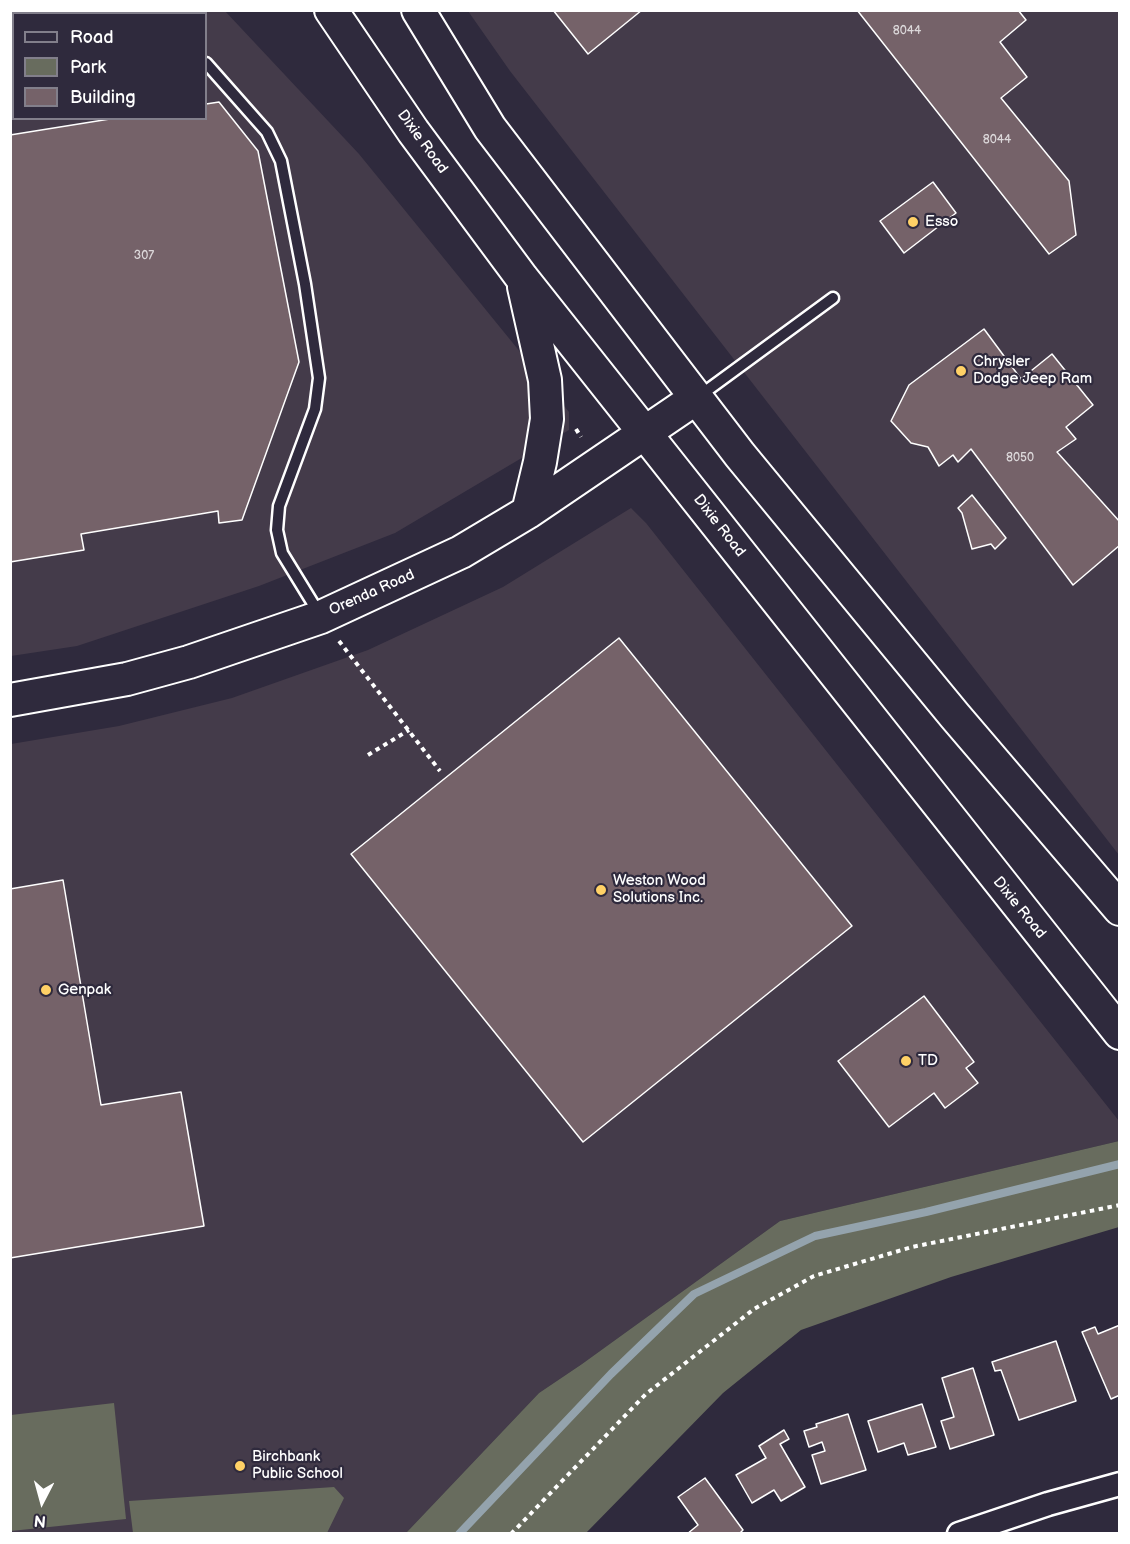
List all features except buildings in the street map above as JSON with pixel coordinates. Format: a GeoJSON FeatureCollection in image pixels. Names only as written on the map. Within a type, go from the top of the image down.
{"type":"FeatureCollection","features":[{"type":"Feature","properties":{"kind":"main road","name":"Dixie Road"},"geometry":{"type":"LineString","coordinates":[[331,10],[413,131],[522,278],[1119,1033]]}},
{"type":"Feature","properties":{"kind":"main road"},"geometry":{"type":"LineString","coordinates":[[418,10],[490,128],[740,455],[955,716],[1119,909]]}},
{"type":"Feature","properties":{"kind":"main road"},"geometry":{"type":"LineString","coordinates":[[522,278],[545,380],[548,419],[528,512]]}},
{"type":"Feature","properties":{"kind":"main road","name":"Orenda Road"},"geometry":{"type":"LineString","coordinates":[[10,700],[127,679],[189,662],[321,617],[461,552],[528,512],[696,398]]}},
{"type":"Feature","properties":{"kind":"street"},"geometry":{"type":"LineString","coordinates":[[959,1533],[1119,1484]]}},
{"type":"Feature","properties":{"kind":"lane"},"geometry":{"type":"LineString","coordinates":[[207,64],[267,132],[281,161],[306,284],[319,378],[315,409],[279,506],[277,530],[282,553],[321,617]]}},
{"type":"Feature","properties":{"kind":"lane"},"geometry":{"type":"LineString","coordinates":[[696,398],[834,298]]}},
{"type":"Feature","properties":{"kind":"path"},"geometry":{"type":"LineString","coordinates":[[321,617],[440,771]]}},
{"type":"Feature","properties":{"kind":"path"},"geometry":{"type":"LineString","coordinates":[[368,755],[408,730]]}},
{"type":"Feature","properties":{"kind":"path"},"geometry":{"type":"LineString","coordinates":[[511,1533],[646,1394],[754,1309],[814,1276],[912,1247],[1119,1205]]}},
{"type":"Feature","properties":{"kind":"shaded area"},"geometry":{"type":"Polygon","coordinates":[[[11,11],[225,11],[359,154],[569,412],[569,430],[395,533],[259,586],[77,646],[11,656],[11,11]]]}},
{"type":"Feature","properties":{"kind":"shaded area"},"geometry":{"type":"Polygon","coordinates":[[[468,11],[1119,11],[1119,855],[510,71],[468,11]]]}},
{"type":"Feature","properties":{"kind":"shaded area"},"geometry":{"type":"Polygon","coordinates":[[[631,508],[646,523],[1119,1121],[1119,1141],[780,1221],[539,1393],[406,1533],[11,1534],[11,744],[119,726],[232,698],[368,650],[503,587],[631,508]]]}},
{"type":"Feature","properties":{"kind":"green space"},"geometry":{"type":"Polygon","coordinates":[[[1119,1141],[1119,1227],[951,1277],[801,1330],[723,1393],[586,1533],[406,1533],[539,1393],[780,1221],[1119,1141]]]}},
{"type":"Feature","properties":{"kind":"green space"},"geometry":{"type":"Polygon","coordinates":[[[114,1403],[126,1519],[11,1531],[11,1415],[114,1403]]]}},
{"type":"Feature","properties":{"kind":"green space"},"geometry":{"type":"Polygon","coordinates":[[[334,1487],[344,1498],[327,1533],[133,1533],[129,1501],[334,1487]]]}},
{"type":"Feature","properties":{"kind":"waterway"},"geometry":{"type":"LineString","coordinates":[[459,1534],[611,1374],[694,1294],[815,1236],[926,1212],[1120,1164]]}},
{"type":"Feature","properties":{"kind":"place","name":"Esso"},"geometry":{"type":"Point","coordinates":[913,222]}},
{"type":"Feature","properties":{"kind":"place","name":"Chrysler Dodge Jeep Ram"},"geometry":{"type":"Point","coordinates":[961,371]}},
{"type":"Feature","properties":{"kind":"place","name":"Weston Wood Solutions Inc."},"geometry":{"type":"Point","coordinates":[601,890]}},
{"type":"Feature","properties":{"kind":"place","name":"Genpak"},"geometry":{"type":"Point","coordinates":[46,990]}},
{"type":"Feature","properties":{"kind":"place","name":"TD"},"geometry":{"type":"Point","coordinates":[906,1061]}},
{"type":"Feature","properties":{"kind":"place","name":"Birchbank Public School"},"geometry":{"type":"Point","coordinates":[240,1466]}}]}
